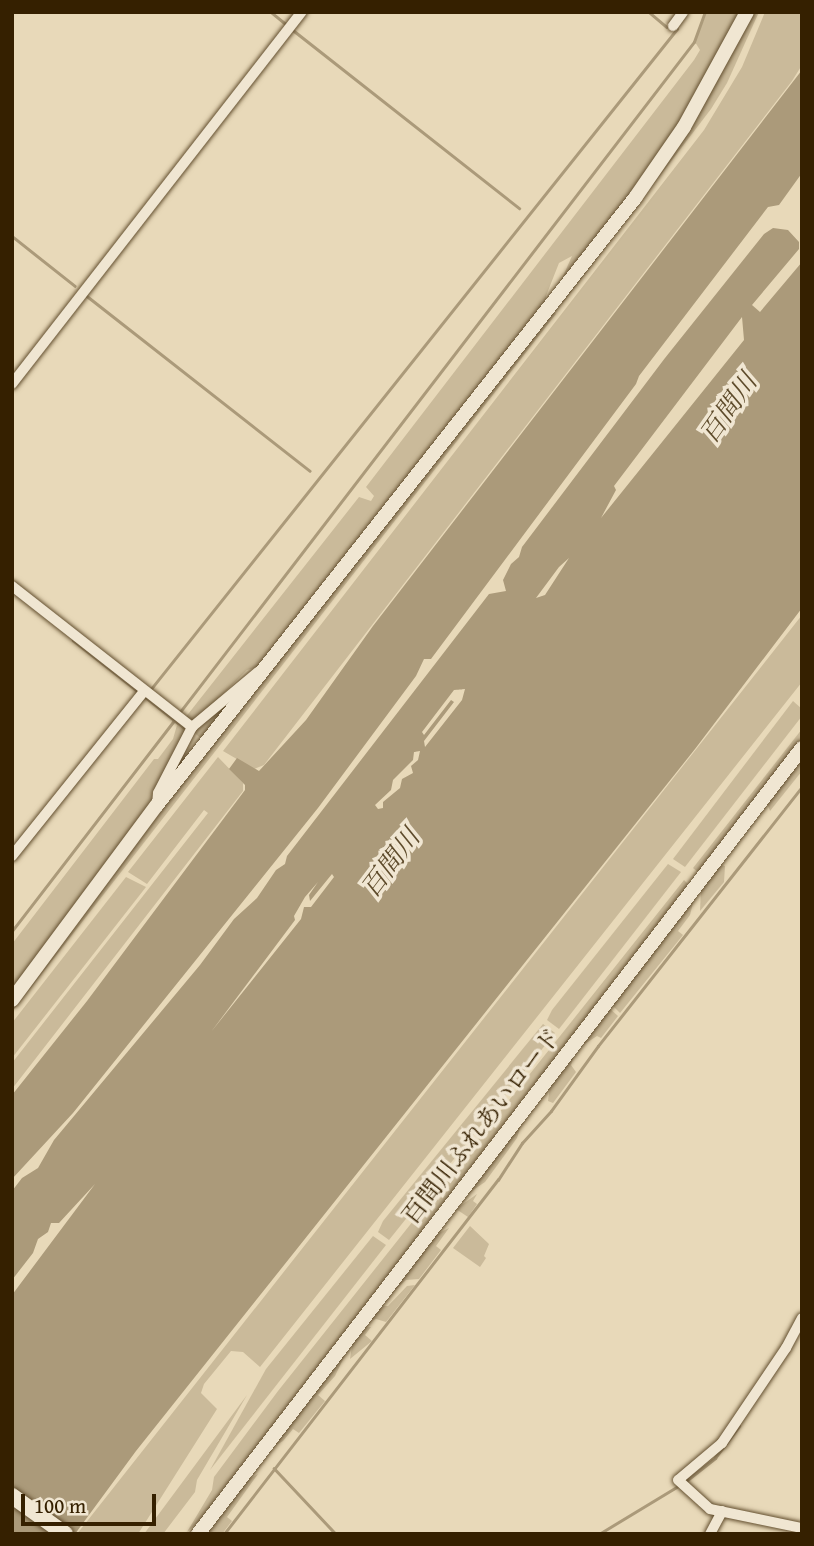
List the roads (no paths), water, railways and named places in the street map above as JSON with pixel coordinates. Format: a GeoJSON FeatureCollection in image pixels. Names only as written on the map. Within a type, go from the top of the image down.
{"type":"FeatureCollection","features":[{"type":"Feature","properties":{"kind":"main road"},"geometry":{"type":"LineString","coordinates":[[12,1496],[65,1534]]}},
{"type":"Feature","properties":{"kind":"street"},"geometry":{"type":"LineString","coordinates":[[12,384],[302,12]]}},
{"type":"Feature","properties":{"kind":"street"},"geometry":{"type":"LineString","coordinates":[[673,26],[683,12]]}},
{"type":"Feature","properties":{"kind":"street"},"geometry":{"type":"LineString","coordinates":[[12,1000],[157,805],[635,198],[684,127],[746,13]]}},
{"type":"Feature","properties":{"kind":"street"},"geometry":{"type":"LineString","coordinates":[[12,586],[144,693],[192,727]]}},
{"type":"Feature","properties":{"kind":"street"},"geometry":{"type":"LineString","coordinates":[[157,805],[158,793],[192,727],[254,674],[264,669]]}},
{"type":"Feature","properties":{"kind":"street"},"geometry":{"type":"LineString","coordinates":[[12,856],[144,693]]}},
{"type":"Feature","properties":{"kind":"street","name":"百間川ふれあいロード"},"geometry":{"type":"LineString","coordinates":[[198,1534],[802,748]]}},
{"type":"Feature","properties":{"kind":"street"},"geometry":{"type":"LineString","coordinates":[[802,1318],[786,1348],[722,1443],[678,1480],[710,1509],[802,1528]]}},
{"type":"Feature","properties":{"kind":"street"},"geometry":{"type":"LineString","coordinates":[[710,1534],[722,1511]]}},
{"type":"Feature","properties":{"kind":"water"},"geometry":{"type":"Polygon","coordinates":[[[802,70],[802,173],[779,205],[768,207],[639,376],[636,384],[431,659],[424,659],[416,676],[318,808],[73,1113],[12,1179],[12,1095],[87,1001],[245,790],[245,785],[229,769],[237,758],[259,771],[306,720],[373,626],[802,70]]]}},
{"type":"Feature","properties":{"kind":"water","name":"百間川"},"geometry":{"type":"Polygon","coordinates":[[[773,228],[788,230],[799,242],[799,249],[752,305],[760,312],[802,262],[802,608],[695,749],[136,1451],[75,1534],[12,1534],[12,1295],[95,1184],[59,1223],[51,1223],[48,1232],[38,1239],[33,1253],[12,1280],[12,1191],[22,1178],[38,1168],[54,1140],[200,965],[234,919],[257,898],[276,870],[285,864],[287,856],[489,594],[506,591],[503,580],[511,564],[519,557],[522,547],[665,358],[764,234],[773,228]],[[742,317],[614,486],[616,490],[601,518],[744,340],[742,317]],[[569,558],[536,598],[545,595],[569,558]],[[465,689],[454,690],[422,732],[424,735],[451,700],[454,702],[424,741],[425,747],[462,700],[465,689]],[[420,751],[414,752],[413,760],[393,780],[391,790],[375,805],[378,809],[383,808],[383,802],[400,788],[402,779],[413,773],[411,766],[418,760],[420,751]],[[332,874],[310,901],[309,895],[318,882],[305,897],[294,916],[295,920],[211,1032],[301,919],[304,907],[311,907],[334,877],[332,874]]]}},
{"type":"Feature","properties":{"kind":"waterway"},"geometry":{"type":"LineString","coordinates":[[271,12],[287,25]]}},
{"type":"Feature","properties":{"kind":"waterway"},"geometry":{"type":"LineString","coordinates":[[649,12],[667,27]]}},
{"type":"Feature","properties":{"kind":"waterway"},"geometry":{"type":"LineString","coordinates":[[180,712],[694,42],[705,12]]}},
{"type":"Feature","properties":{"kind":"waterway"},"geometry":{"type":"LineString","coordinates":[[151,689],[677,29]]}},
{"type":"Feature","properties":{"kind":"waterway"},"geometry":{"type":"LineString","coordinates":[[293,30],[519,208]]}},
{"type":"Feature","properties":{"kind":"waterway"},"geometry":{"type":"LineString","coordinates":[[12,236],[75,286]]}},
{"type":"Feature","properties":{"kind":"waterway"},"geometry":{"type":"LineString","coordinates":[[87,296],[310,471]]}},
{"type":"Feature","properties":{"kind":"waterway"},"geometry":{"type":"LineString","coordinates":[[73,640],[139,692]]}},
{"type":"Feature","properties":{"kind":"waterway"},"geometry":{"type":"LineString","coordinates":[[144,696],[183,727]]}},
{"type":"Feature","properties":{"kind":"waterway"},"geometry":{"type":"LineString","coordinates":[[12,931],[175,719]]}},
{"type":"Feature","properties":{"kind":"waterway"},"geometry":{"type":"LineString","coordinates":[[224,1534],[498,1180],[522,1143],[551,1111],[598,1046],[802,787]]}},
{"type":"Feature","properties":{"kind":"waterway"},"geometry":{"type":"LineString","coordinates":[[686,1481],[715,1458],[739,1426]]}},
{"type":"Feature","properties":{"kind":"waterway"},"geometry":{"type":"LineString","coordinates":[[274,1468],[336,1534]]}},
{"type":"Feature","properties":{"kind":"waterway"},"geometry":{"type":"LineString","coordinates":[[599,1534],[680,1485]]}}]}
